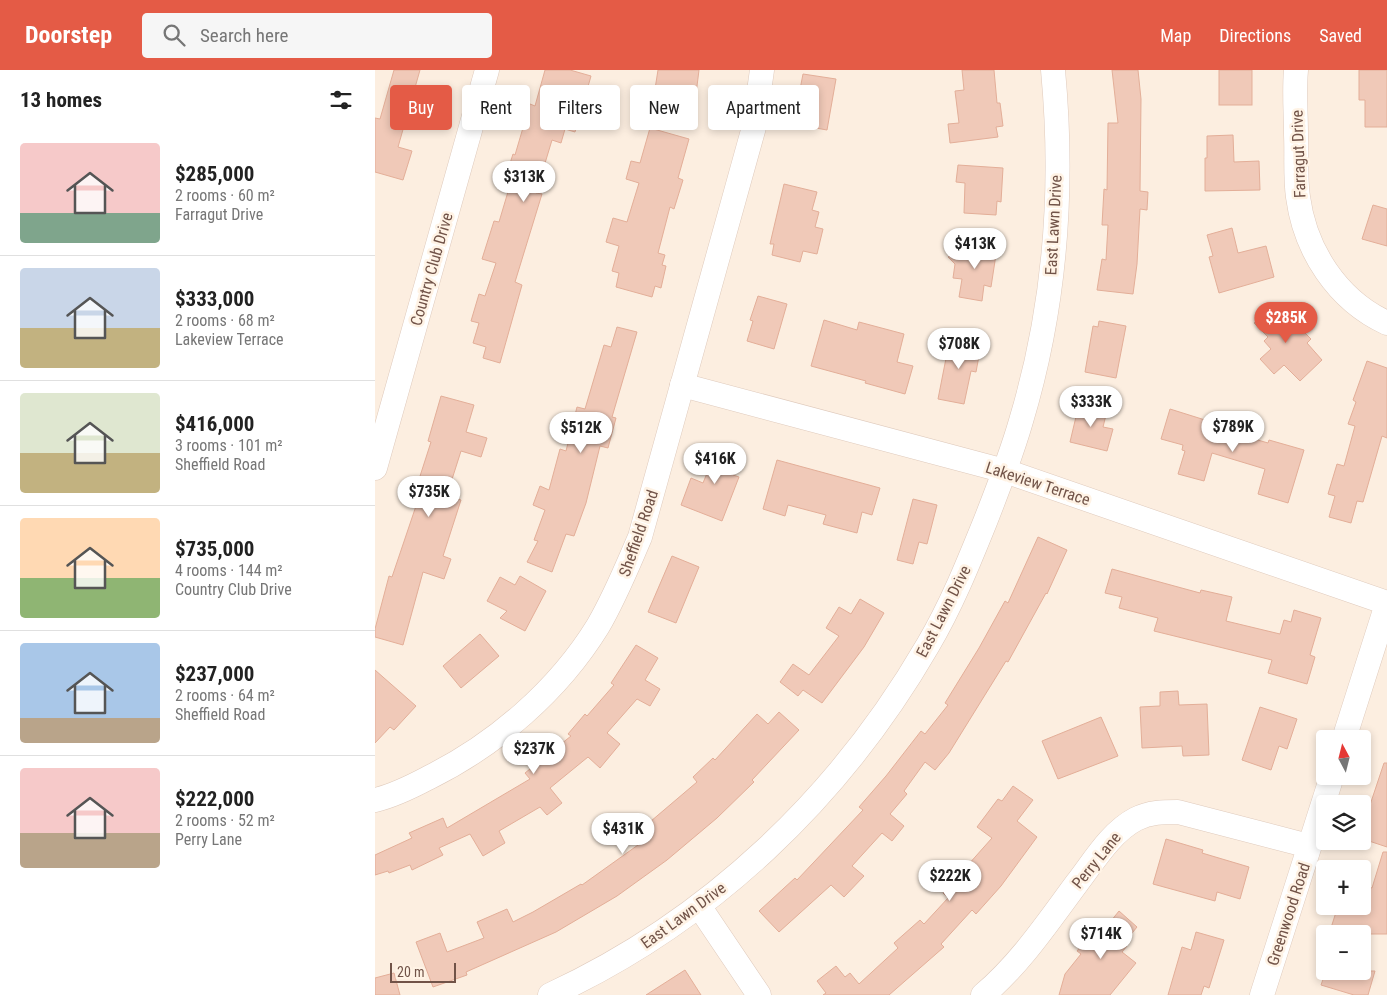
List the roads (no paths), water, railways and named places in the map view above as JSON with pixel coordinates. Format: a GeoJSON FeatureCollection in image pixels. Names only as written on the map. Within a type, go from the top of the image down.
{"type":"FeatureCollection","features":[{"type":"Feature","properties":{"kind":"street","name":"Country Club Drive"},"geometry":{"type":"LineString","coordinates":[[375,468],[487,70]]}},
{"type":"Feature","properties":{"kind":"street","name":"Sheffield Road"},"geometry":{"type":"LineString","coordinates":[[375,800],[409,788],[449,768],[492,740],[531,707],[567,669],[597,627],[621,582],[636,546],[754,126],[762,70]]}},
{"type":"Feature","properties":{"kind":"street","name":"East Lawn Drive"},"geometry":{"type":"LineString","coordinates":[[550,995],[575,984],[639,948],[699,906],[767,850],[809,808],[857,752],[899,693],[930,642],[963,577],[1005,471],[1022,419],[1038,351],[1051,279],[1056,215],[1057,136],[1053,70]]}},
{"type":"Feature","properties":{"kind":"street","name":"Farragut Drive"},"geometry":{"type":"LineString","coordinates":[[1296,70],[1297,196],[1304,226],[1316,255],[1333,281],[1355,303],[1387,323]]}},
{"type":"Feature","properties":{"kind":"street","name":"Lakeview Terrace"},"geometry":{"type":"LineString","coordinates":[[682,385],[1005,471],[1387,603]]}},
{"type":"Feature","properties":{"kind":"street"},"geometry":{"type":"LineString","coordinates":[[1347,730],[1387,603]]}},
{"type":"Feature","properties":{"kind":"street","name":"Greenwood Road"},"geometry":{"type":"LineString","coordinates":[[1262,995],[1329,785]]}},
{"type":"Feature","properties":{"kind":"street","name":"Perry Lane"},"geometry":{"type":"LineString","coordinates":[[983,995],[995,986],[1035,941],[1103,849],[1122,828],[1137,818],[1157,812],[1178,812],[1309,846]]}},
{"type":"Feature","properties":{"kind":"street"},"geometry":{"type":"LineString","coordinates":[[699,906],[759,995]]}}]}
